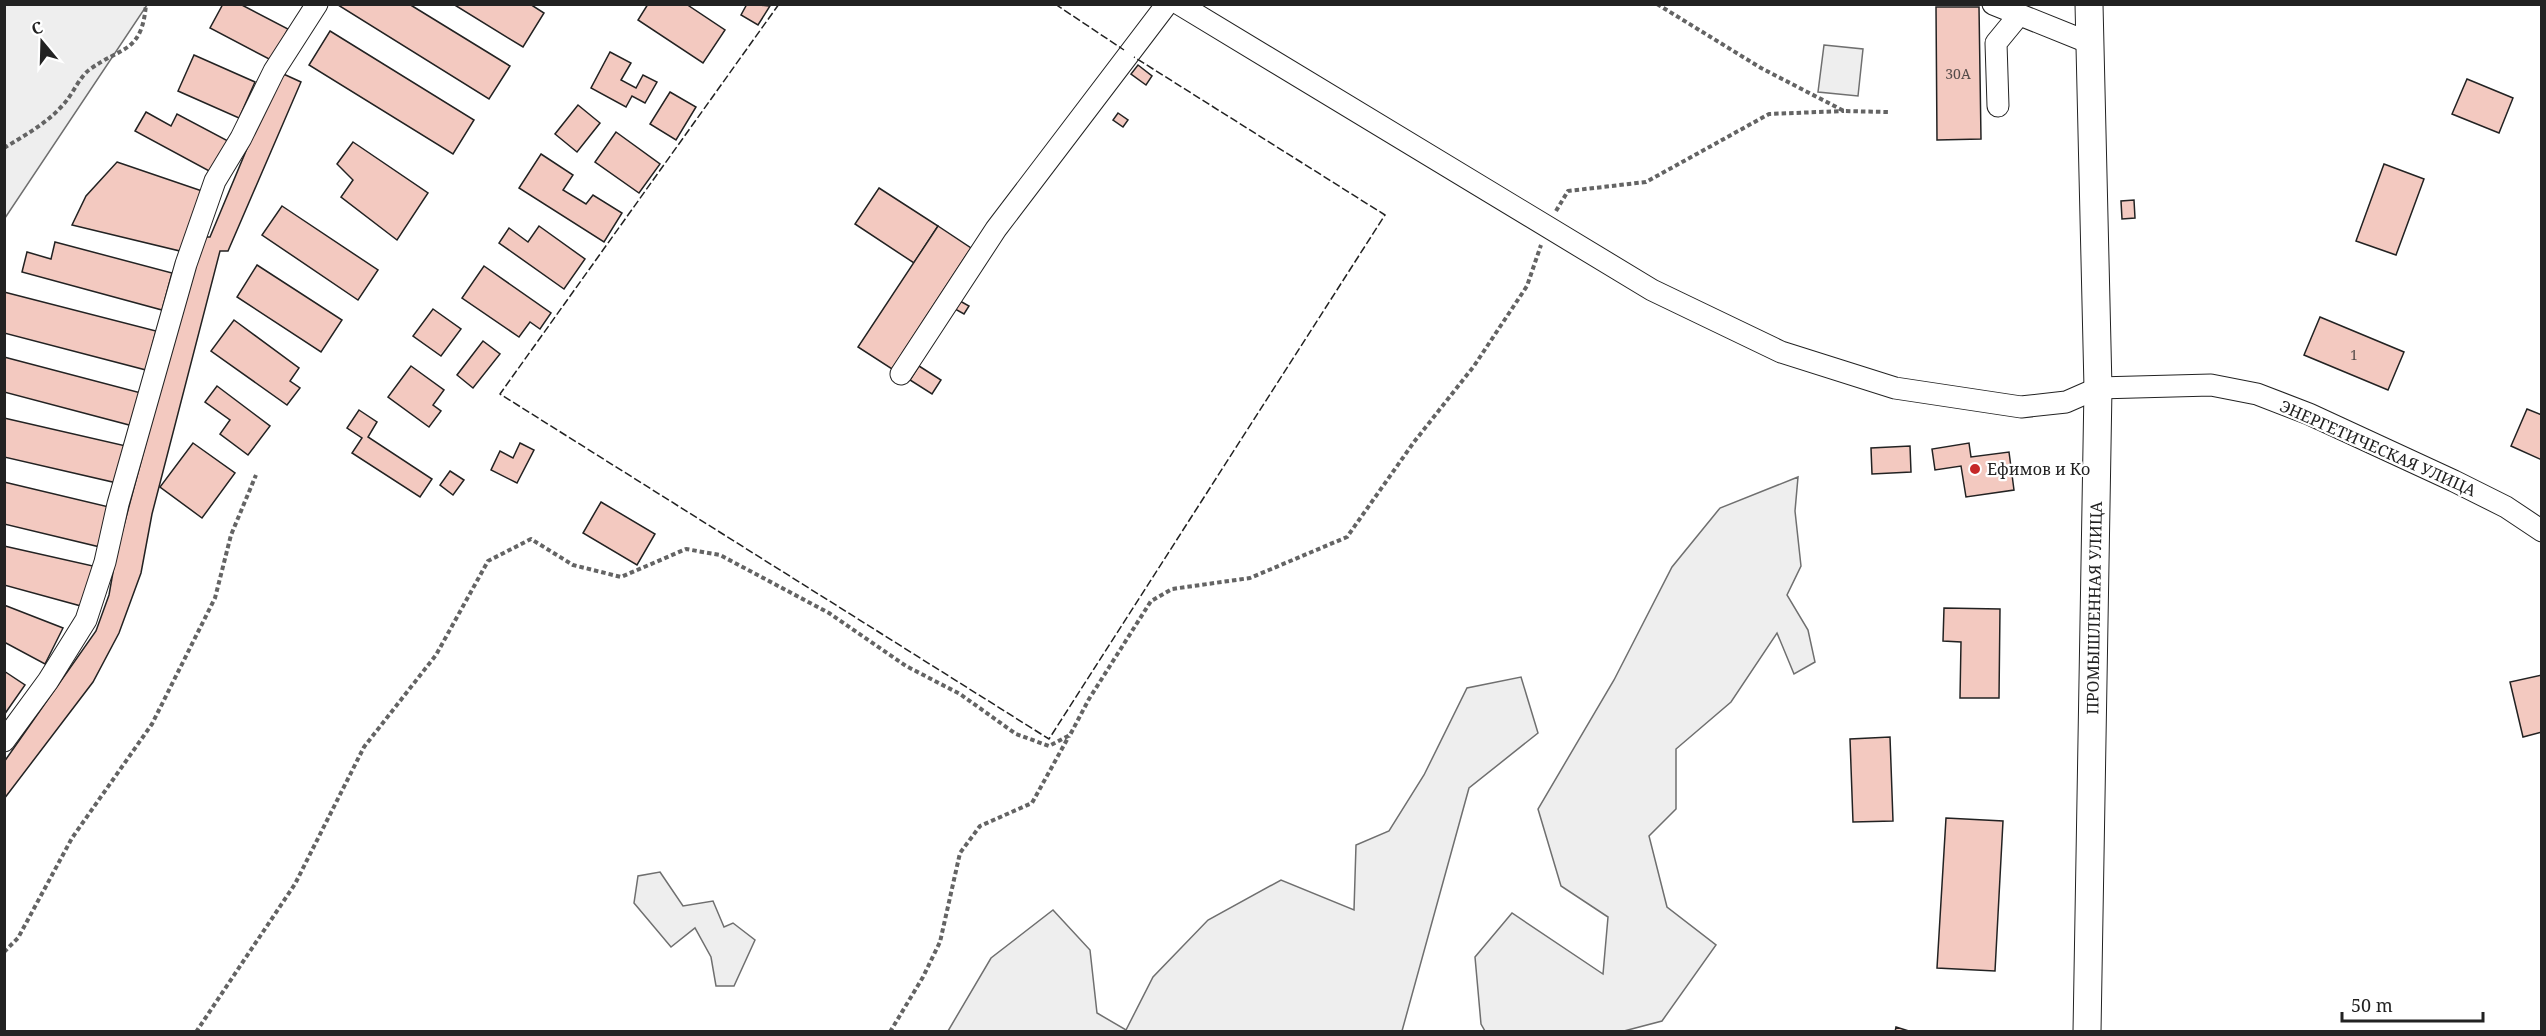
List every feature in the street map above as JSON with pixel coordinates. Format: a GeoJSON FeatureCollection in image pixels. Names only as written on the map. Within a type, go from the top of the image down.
{"type":"FeatureCollection","features":[{"type":"Feature","properties":{"kind":"main road","name":"ПРОМЫШЛЕННАЯ УЛИЦА"},"geometry":{"type":"LineString","coordinates":[[2087,1032],[2098,388],[2090,4]]}},
{"type":"Feature","properties":{"kind":"street"},"geometry":{"type":"LineString","coordinates":[[4,741],[86,620],[105,562],[118,504],[186,264],[215,181],[242,138],[274,71],[317,4]]}},
{"type":"Feature","properties":{"kind":"street"},"geometry":{"type":"LineString","coordinates":[[901,374],[996,229],[1167,4]]}},
{"type":"Feature","properties":{"kind":"street"},"geometry":{"type":"LineString","coordinates":[[1179,4],[1652,290],[1780,352],[1895,388],[2021,407],[2066,402],[2098,388]]}},
{"type":"Feature","properties":{"kind":"street"},"geometry":{"type":"LineString","coordinates":[[1993,4],[2090,43]]}},
{"type":"Feature","properties":{"kind":"street"},"geometry":{"type":"LineString","coordinates":[[1998,106],[1996,43],[2019,15]]}},
{"type":"Feature","properties":{"kind":"street","name":"ЭНЕРГЕТИЧЕСКАЯ УЛИЦА"},"geometry":{"type":"LineString","coordinates":[[2098,388],[2211,385],[2257,394],[2309,414],[2454,481],[2506,507],[2541,531]]}},
{"type":"Feature","properties":{"kind":"path"},"geometry":{"type":"LineString","coordinates":[[4,148],[41,126],[66,101],[87,71],[128,48],[144,27],[146,4]]}},
{"type":"Feature","properties":{"kind":"path"},"geometry":{"type":"LineString","coordinates":[[1657,4],[1761,68],[1844,111]]}},
{"type":"Feature","properties":{"kind":"path"},"geometry":{"type":"LineString","coordinates":[[890,1032],[923,977],[940,942],[960,853],[980,826],[1032,802],[1089,699],[1151,601],[1172,589],[1250,578],[1347,537],[1414,442],[1474,366],[1527,286],[1547,226],[1568,191],[1646,182],[1769,114],[1888,112]]}},
{"type":"Feature","properties":{"kind":"path"},"geometry":{"type":"LineString","coordinates":[[4,952],[18,938],[72,837],[152,724],[215,598],[231,535],[256,475]]}},
{"type":"Feature","properties":{"kind":"path"},"geometry":{"type":"LineString","coordinates":[[196,1032],[295,884],[364,747],[436,655],[488,561],[531,539],[573,565],[621,577],[686,549],[720,555],[829,613],[906,666],[960,694],[1016,734],[1049,746],[1070,735]]}},
{"type":"Feature","properties":{"kind":"shaded area"},"geometry":{"type":"Polygon","coordinates":[[[4,5],[147,5],[5,218],[4,5]]]}},
{"type":"Feature","properties":{"kind":"shaded area"},"geometry":{"type":"Polygon","coordinates":[[[1824,45],[1863,49],[1858,96],[1818,92],[1824,45]]]}},
{"type":"Feature","properties":{"kind":"shaded area"},"geometry":{"type":"Polygon","coordinates":[[[1798,477],[1795,511],[1801,566],[1787,595],[1808,630],[1815,662],[1794,674],[1777,633],[1731,702],[1676,749],[1676,809],[1649,836],[1667,907],[1716,945],[1662,1021],[1624,1031],[1485,1031],[1481,1024],[1475,957],[1512,913],[1603,974],[1608,917],[1561,886],[1538,809],[1614,680],[1672,567],[1720,508],[1798,477]]]}},
{"type":"Feature","properties":{"kind":"shaded area"},"geometry":{"type":"Polygon","coordinates":[[[1521,677],[1538,733],[1469,788],[1402,1031],[948,1031],[991,958],[1053,910],[1090,950],[1097,1013],[1126,1030],[1153,977],[1208,920],[1281,880],[1354,910],[1356,845],[1389,831],[1424,775],[1467,688],[1521,677]]]}},
{"type":"Feature","properties":{"kind":"shaded area"},"geometry":{"type":"Polygon","coordinates":[[[660,872],[683,906],[713,901],[724,927],[733,923],[755,940],[734,986],[716,986],[711,957],[695,928],[671,947],[634,903],[638,876],[660,872]]]}},
{"type":"Feature","properties":{"kind":"building"},"geometry":{"type":"Polygon","coordinates":[[[223,4],[240,4],[288,29],[271,60],[210,28],[223,4]]]}},
{"type":"Feature","properties":{"kind":"building"},"geometry":{"type":"Polygon","coordinates":[[[409,4],[510,66],[489,99],[338,5],[409,4]]]}},
{"type":"Feature","properties":{"kind":"building"},"geometry":{"type":"Polygon","coordinates":[[[453,4],[530,4],[544,13],[523,47],[453,4]]]}},
{"type":"Feature","properties":{"kind":"building"},"geometry":{"type":"Polygon","coordinates":[[[648,4],[686,4],[725,30],[703,63],[638,20],[648,4]]]}},
{"type":"Feature","properties":{"kind":"building"},"geometry":{"type":"Polygon","coordinates":[[[747,4],[770,6],[758,25],[741,15],[747,4]]]}},
{"type":"Feature","properties":{"kind":"building"},"geometry":{"type":"Polygon","coordinates":[[[1936,7],[1979,7],[1981,139],[1937,140],[1936,7]]]}},
{"type":"Feature","properties":{"kind":"building"},"geometry":{"type":"Polygon","coordinates":[[[330,31],[474,120],[453,154],[309,65],[330,31]]]}},
{"type":"Feature","properties":{"kind":"building"},"geometry":{"type":"Polygon","coordinates":[[[610,52],[631,63],[621,80],[636,88],[643,75],[657,82],[645,103],[632,96],[626,107],[591,88],[610,52]]]}},
{"type":"Feature","properties":{"kind":"building"},"geometry":{"type":"Polygon","coordinates":[[[194,55],[255,82],[239,118],[178,91],[194,55]]]}},
{"type":"Feature","properties":{"kind":"building"},"geometry":{"type":"Polygon","coordinates":[[[1138,65],[1152,76],[1146,85],[1131,74],[1138,65]]]}},
{"type":"Feature","properties":{"kind":"building"},"geometry":{"type":"Polygon","coordinates":[[[279,72],[301,82],[228,251],[220,251],[152,514],[141,573],[119,633],[93,682],[4,799],[4,762],[96,631],[109,595],[116,555],[201,237],[210,237],[279,72]]]}},
{"type":"Feature","properties":{"kind":"building"},"geometry":{"type":"Polygon","coordinates":[[[2467,79],[2513,98],[2499,133],[2452,114],[2467,79]]]}},
{"type":"Feature","properties":{"kind":"building"},"geometry":{"type":"Polygon","coordinates":[[[670,92],[696,107],[676,140],[650,124],[670,92]]]}},
{"type":"Feature","properties":{"kind":"building"},"geometry":{"type":"Polygon","coordinates":[[[578,105],[600,123],[577,152],[555,134],[578,105]]]}},
{"type":"Feature","properties":{"kind":"building"},"geometry":{"type":"Polygon","coordinates":[[[146,112],[171,126],[177,114],[228,141],[211,172],[135,131],[146,112]]]}},
{"type":"Feature","properties":{"kind":"building"},"geometry":{"type":"Polygon","coordinates":[[[1118,113],[1128,120],[1123,127],[1113,120],[1118,113]]]}},
{"type":"Feature","properties":{"kind":"building"},"geometry":{"type":"Polygon","coordinates":[[[616,132],[660,164],[639,193],[595,162],[616,132]]]}},
{"type":"Feature","properties":{"kind":"building"},"geometry":{"type":"Polygon","coordinates":[[[353,142],[428,193],[397,240],[341,197],[353,180],[337,164],[353,142]]]}},
{"type":"Feature","properties":{"kind":"building"},"geometry":{"type":"Polygon","coordinates":[[[541,154],[573,175],[563,190],[586,204],[593,195],[622,213],[604,242],[519,188],[541,154]]]}},
{"type":"Feature","properties":{"kind":"building"},"geometry":{"type":"Polygon","coordinates":[[[117,162],[202,191],[180,251],[72,225],[86,196],[117,162]]]}},
{"type":"Feature","properties":{"kind":"building"},"geometry":{"type":"Polygon","coordinates":[[[2384,164],[2424,179],[2396,255],[2356,241],[2384,164]]]}},
{"type":"Feature","properties":{"kind":"building"},"geometry":{"type":"Polygon","coordinates":[[[879,188],[938,226],[914,263],[855,224],[879,188]]]}},
{"type":"Feature","properties":{"kind":"building"},"geometry":{"type":"Polygon","coordinates":[[[2134,200],[2135,218],[2122,219],[2121,201],[2134,200]]]}},
{"type":"Feature","properties":{"kind":"building"},"geometry":{"type":"Polygon","coordinates":[[[282,206],[378,270],[358,300],[262,235],[282,206]]]}},
{"type":"Feature","properties":{"kind":"building"},"geometry":{"type":"Polygon","coordinates":[[[539,226],[585,259],[564,289],[499,243],[509,228],[528,242],[539,226]]]}},
{"type":"Feature","properties":{"kind":"building"},"geometry":{"type":"Polygon","coordinates":[[[938,226],[971,248],[892,369],[858,347],[938,226]]]}},
{"type":"Feature","properties":{"kind":"building"},"geometry":{"type":"Polygon","coordinates":[[[55,242],[172,273],[162,310],[22,272],[27,252],[51,259],[55,242]]]}},
{"type":"Feature","properties":{"kind":"building"},"geometry":{"type":"Polygon","coordinates":[[[257,265],[342,320],[321,352],[237,297],[257,265]]]}},
{"type":"Feature","properties":{"kind":"building"},"geometry":{"type":"Polygon","coordinates":[[[484,266],[551,313],[540,329],[530,322],[519,337],[462,298],[484,266]]]}},
{"type":"Feature","properties":{"kind":"building"},"geometry":{"type":"Polygon","coordinates":[[[4,292],[156,331],[146,370],[4,333],[4,292]]]}},
{"type":"Feature","properties":{"kind":"building"},"geometry":{"type":"Polygon","coordinates":[[[960,301],[969,306],[964,314],[955,309],[960,301]]]}},
{"type":"Feature","properties":{"kind":"building"},"geometry":{"type":"Polygon","coordinates":[[[433,309],[461,329],[441,356],[413,336],[433,309]]]}},
{"type":"Feature","properties":{"kind":"building"},"geometry":{"type":"Polygon","coordinates":[[[2320,317],[2404,352],[2388,390],[2304,355],[2320,317]]]}},
{"type":"Feature","properties":{"kind":"building"},"geometry":{"type":"Polygon","coordinates":[[[234,320],[299,368],[290,381],[300,388],[287,405],[211,351],[234,320]]]}},
{"type":"Feature","properties":{"kind":"building"},"geometry":{"type":"Polygon","coordinates":[[[483,341],[500,354],[473,388],[457,375],[483,341]]]}},
{"type":"Feature","properties":{"kind":"building"},"geometry":{"type":"Polygon","coordinates":[[[4,357],[141,393],[133,426],[4,392],[4,357]]]}},
{"type":"Feature","properties":{"kind":"building"},"geometry":{"type":"Polygon","coordinates":[[[411,366],[444,390],[433,405],[441,411],[429,427],[388,397],[411,366]]]}},
{"type":"Feature","properties":{"kind":"building"},"geometry":{"type":"Polygon","coordinates":[[[919,366],[941,380],[932,394],[910,380],[919,366]]]}},
{"type":"Feature","properties":{"kind":"building"},"geometry":{"type":"Polygon","coordinates":[[[217,386],[270,426],[248,455],[220,434],[230,420],[205,402],[217,386]]]}},
{"type":"Feature","properties":{"kind":"building"},"geometry":{"type":"Polygon","coordinates":[[[2527,409],[2542,415],[2542,460],[2511,446],[2527,409]]]}},
{"type":"Feature","properties":{"kind":"building"},"geometry":{"type":"Polygon","coordinates":[[[359,410],[377,422],[368,437],[432,479],[420,497],[352,453],[362,438],[347,428],[359,410]]]}},
{"type":"Feature","properties":{"kind":"building"},"geometry":{"type":"Polygon","coordinates":[[[4,418],[126,446],[117,483],[4,457],[4,418]]]}},
{"type":"Feature","properties":{"kind":"building"},"geometry":{"type":"Polygon","coordinates":[[[193,443],[235,473],[202,518],[160,487],[193,443]]]}},
{"type":"Feature","properties":{"kind":"building"},"geometry":{"type":"Polygon","coordinates":[[[520,443],[534,450],[517,483],[491,470],[500,451],[513,458],[520,443]]]}},
{"type":"Feature","properties":{"kind":"building"},"geometry":{"type":"Polygon","coordinates":[[[1969,443],[1971,457],[2009,452],[2014,490],[1966,497],[1961,466],[1935,470],[1932,449],[1969,443]]]}},
{"type":"Feature","properties":{"kind":"building"},"geometry":{"type":"Polygon","coordinates":[[[1910,446],[1911,472],[1872,474],[1871,448],[1910,446]]]}},
{"type":"Feature","properties":{"kind":"building"},"geometry":{"type":"Polygon","coordinates":[[[450,471],[464,480],[453,495],[440,485],[450,471]]]}},
{"type":"Feature","properties":{"kind":"building"},"geometry":{"type":"Polygon","coordinates":[[[4,482],[109,507],[100,547],[4,524],[4,482]]]}},
{"type":"Feature","properties":{"kind":"building"},"geometry":{"type":"Polygon","coordinates":[[[601,502],[655,534],[637,565],[583,533],[601,502]]]}},
{"type":"Feature","properties":{"kind":"building"},"geometry":{"type":"Polygon","coordinates":[[[4,546],[93,566],[81,606],[4,585],[4,546]]]}},
{"type":"Feature","properties":{"kind":"building"},"geometry":{"type":"Polygon","coordinates":[[[4,605],[63,628],[45,664],[4,642],[4,605]]]}},
{"type":"Feature","properties":{"kind":"building"},"geometry":{"type":"Polygon","coordinates":[[[1944,608],[2000,609],[1999,698],[1960,698],[1961,642],[1943,641],[1944,608]]]}},
{"type":"Feature","properties":{"kind":"building"},"geometry":{"type":"Polygon","coordinates":[[[4,671],[25,685],[4,715],[4,671]]]}},
{"type":"Feature","properties":{"kind":"building"},"geometry":{"type":"Polygon","coordinates":[[[2542,675],[2542,732],[2523,737],[2510,682],[2542,675]]]}},
{"type":"Feature","properties":{"kind":"building"},"geometry":{"type":"Polygon","coordinates":[[[1890,737],[1893,821],[1853,822],[1850,739],[1890,737]]]}},
{"type":"Feature","properties":{"kind":"building"},"geometry":{"type":"Polygon","coordinates":[[[1946,818],[2003,821],[1995,971],[1937,968],[1946,818]]]}},
{"type":"Feature","properties":{"kind":"building"},"geometry":{"type":"Polygon","coordinates":[[[1896,1027],[1912,1032],[1895,1032],[1896,1027]]]}},
{"type":"Feature","properties":{"kind":"fence"},"geometry":{"type":"LineString","coordinates":[[779,4],[500,394],[1049,739],[1385,215],[1134,57]]}},
{"type":"Feature","properties":{"kind":"fence"},"geometry":{"type":"LineString","coordinates":[[1055,4],[1124,50]]}},
{"type":"Feature","properties":{"kind":"place","name":"Ефимов и Ко"},"geometry":{"type":"Point","coordinates":[1975,469]}}]}
